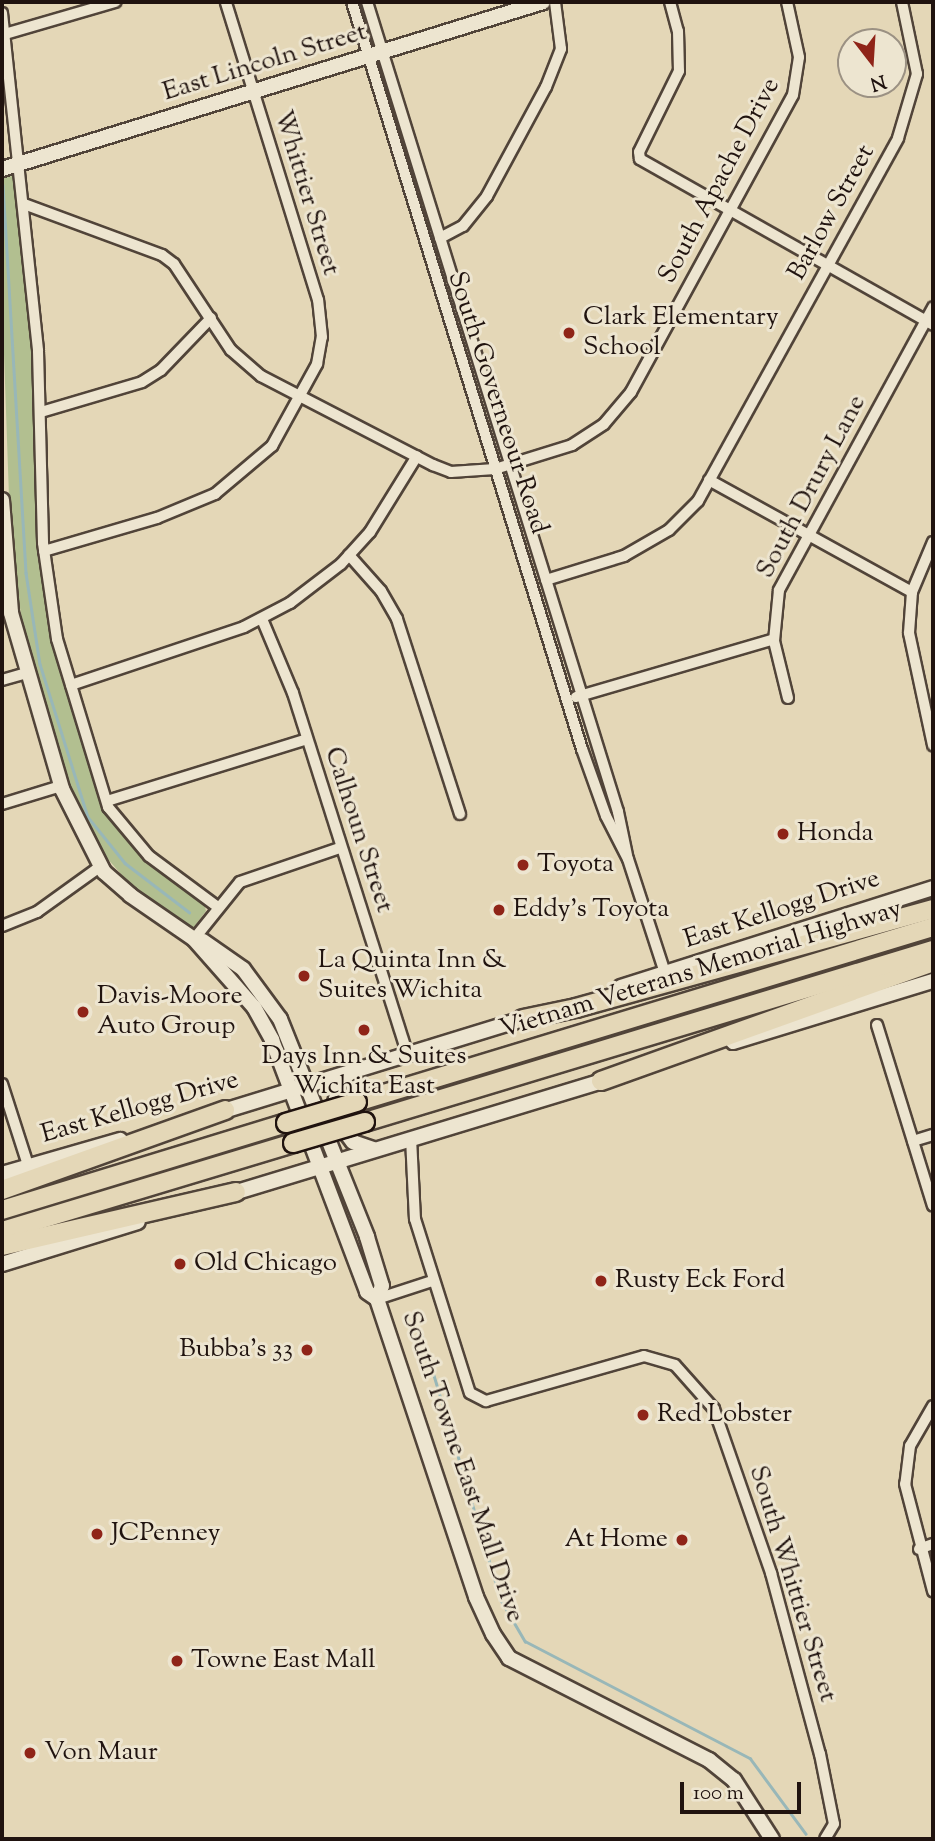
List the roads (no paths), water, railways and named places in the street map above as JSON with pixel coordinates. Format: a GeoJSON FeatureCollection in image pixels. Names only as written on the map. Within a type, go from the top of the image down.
{"type":"FeatureCollection","features":[{"type":"Feature","properties":{"kind":"highway"},"geometry":{"type":"LineString","coordinates":[[523,1019],[576,1009],[933,909]]}},
{"type":"Feature","properties":{"kind":"highway","name":"Vietnam Veterans Memorial Highway"},"geometry":{"type":"LineString","coordinates":[[2,1210],[933,927]]}},
{"type":"Feature","properties":{"kind":"highway","name":"Vietnam Veterans Memorial Highway"},"geometry":{"type":"LineString","coordinates":[[2,1231],[933,950]]}},
{"type":"Feature","properties":{"kind":"highway"},"geometry":{"type":"LineString","coordinates":[[601,1081],[933,962]]}},
{"type":"Feature","properties":{"kind":"highway"},"geometry":{"type":"LineString","coordinates":[[2,1190],[225,1110]]}},
{"type":"Feature","properties":{"kind":"highway"},"geometry":{"type":"LineString","coordinates":[[2,1247],[236,1192]]}},
{"type":"Feature","properties":{"kind":"street"},"geometry":{"type":"LineString","coordinates":[[5,34],[115,2]]}},
{"type":"Feature","properties":{"kind":"street","name":"Whittier Street"},"geometry":{"type":"LineString","coordinates":[[44,551],[157,518],[215,494],[272,446],[302,397],[321,349],[318,300],[226,2]]}},
{"type":"Feature","properties":{"kind":"street","name":"South Governeour Road"},"geometry":{"type":"LineString","coordinates":[[352,2],[375,54],[440,237],[618,811],[628,859],[665,973]]}},
{"type":"Feature","properties":{"kind":"street","name":"South Governeour Road"},"geometry":{"type":"LineString","coordinates":[[367,2],[375,54],[495,469],[606,816],[628,859]]}},
{"type":"Feature","properties":{"kind":"street","name":"East Lincoln Street"},"geometry":{"type":"LineString","coordinates":[[2,169],[543,2]]}},
{"type":"Feature","properties":{"kind":"street"},"geometry":{"type":"LineString","coordinates":[[440,237],[463,226],[487,196],[546,87],[561,49],[555,2]]}},
{"type":"Feature","properties":{"kind":"street"},"geometry":{"type":"LineString","coordinates":[[670,2],[678,31],[680,71],[639,155],[929,323]]}},
{"type":"Feature","properties":{"kind":"street","name":"South Apache Drive"},"geometry":{"type":"LineString","coordinates":[[24,204],[162,255],[174,264],[231,350],[261,376],[451,472],[495,469],[572,445],[604,424],[621,406],[793,95],[799,57],[787,2]]}},
{"type":"Feature","properties":{"kind":"street","name":"Barlow Street"},"geometry":{"type":"LineString","coordinates":[[546,580],[624,556],[669,530],[698,501],[898,138],[914,98],[916,53],[902,2]]}},
{"type":"Feature","properties":{"kind":"street"},"geometry":{"type":"LineString","coordinates":[[2,13],[24,204],[41,412],[44,551],[57,639],[107,801],[149,856],[218,907]]}},
{"type":"Feature","properties":{"kind":"street","name":"South Drury Lane"},"geometry":{"type":"LineString","coordinates":[[788,698],[774,639],[779,590],[807,533],[929,323],[933,307]]}},
{"type":"Feature","properties":{"kind":"street"},"geometry":{"type":"LineString","coordinates":[[41,412],[142,382],[161,370],[211,318]]}},
{"type":"Feature","properties":{"kind":"street"},"geometry":{"type":"LineString","coordinates":[[71,685],[262,619],[323,580],[349,555],[388,509],[417,456]]}},
{"type":"Feature","properties":{"kind":"street"},"geometry":{"type":"LineString","coordinates":[[709,480],[912,592]]}},
{"type":"Feature","properties":{"kind":"street"},"geometry":{"type":"LineString","coordinates":[[2,500],[4,561],[11,613],[61,786],[101,866],[130,895],[194,939],[254,1007],[329,1164]]}},
{"type":"Feature","properties":{"kind":"street"},"geometry":{"type":"LineString","coordinates":[[933,542],[912,592],[909,633],[929,717],[933,746]]}},
{"type":"Feature","properties":{"kind":"street"},"geometry":{"type":"LineString","coordinates":[[349,555],[381,591],[397,619],[460,814]]}},
{"type":"Feature","properties":{"kind":"street","name":"Calhoun Street"},"geometry":{"type":"LineString","coordinates":[[262,619],[277,648],[408,1055]]}},
{"type":"Feature","properties":{"kind":"street"},"geometry":{"type":"LineString","coordinates":[[567,700],[774,639]]}},
{"type":"Feature","properties":{"kind":"street"},"geometry":{"type":"LineString","coordinates":[[2,680],[27,673]]}},
{"type":"Feature","properties":{"kind":"street"},"geometry":{"type":"LineString","coordinates":[[107,801],[307,739]]}},
{"type":"Feature","properties":{"kind":"street"},"geometry":{"type":"LineString","coordinates":[[2,804],[61,786]]}},
{"type":"Feature","properties":{"kind":"street"},"geometry":{"type":"LineString","coordinates":[[606,816],[618,811]]}},
{"type":"Feature","properties":{"kind":"street"},"geometry":{"type":"LineString","coordinates":[[194,939],[240,882],[340,848]]}},
{"type":"Feature","properties":{"kind":"street"},"geometry":{"type":"LineString","coordinates":[[2,926],[37,912],[101,866]]}},
{"type":"Feature","properties":{"kind":"street","name":"East Kellogg Drive"},"geometry":{"type":"LineString","coordinates":[[2,1174],[408,1055],[933,888]]}},
{"type":"Feature","properties":{"kind":"street"},"geometry":{"type":"LineString","coordinates":[[194,939],[208,942],[257,984],[280,1019],[308,1085],[329,1164]]}},
{"type":"Feature","properties":{"kind":"street"},"geometry":{"type":"LineString","coordinates":[[2,1264],[933,981]]}},
{"type":"Feature","properties":{"kind":"street"},"geometry":{"type":"LineString","coordinates":[[877,1025],[933,1206]]}},
{"type":"Feature","properties":{"kind":"street"},"geometry":{"type":"LineString","coordinates":[[352,1072],[340,1081],[335,1103],[353,1142],[376,1149]]}},
{"type":"Feature","properties":{"kind":"street"},"geometry":{"type":"LineString","coordinates":[[2,1084],[28,1166]]}},
{"type":"Feature","properties":{"kind":"street"},"geometry":{"type":"LineString","coordinates":[[913,1141],[933,1135]]}},
{"type":"Feature","properties":{"kind":"street"},"geometry":{"type":"LineString","coordinates":[[377,1299],[432,1281],[415,1219],[411,1138]]}},
{"type":"Feature","properties":{"kind":"street","name":"South Towne East Mall Drive"},"geometry":{"type":"LineString","coordinates":[[329,1164],[368,1292],[377,1299],[476,1597],[509,1658],[709,1760],[734,1780],[772,1839]]}},
{"type":"Feature","properties":{"kind":"street","name":"South Whittier Street"},"geometry":{"type":"LineString","coordinates":[[432,1281],[470,1393],[489,1400],[625,1358],[652,1357],[675,1365],[700,1389],[720,1420],[772,1575],[820,1754],[834,1824],[825,1839]]}},
{"type":"Feature","properties":{"kind":"street"},"geometry":{"type":"LineString","coordinates":[[933,1406],[910,1446],[905,1484],[919,1549],[933,1591]]}},
{"type":"Feature","properties":{"kind":"street"},"geometry":{"type":"LineString","coordinates":[[919,1549],[933,1545]]}},
{"type":"Feature","properties":{"kind":"waterway"},"geometry":{"type":"LineString","coordinates":[[3,185],[26,573],[40,664],[88,817],[125,863],[189,912]]}},
{"type":"Feature","properties":{"kind":"waterway"},"geometry":{"type":"LineString","coordinates":[[422,1335],[501,1600],[525,1641],[750,1758],[806,1834]]}},
{"type":"Feature","properties":{"kind":"place","name":"Clark Elementary School"},"geometry":{"type":"Point","coordinates":[569,333]}},
{"type":"Feature","properties":{"kind":"place","name":"Honda"},"geometry":{"type":"Point","coordinates":[783,834]}},
{"type":"Feature","properties":{"kind":"place","name":"Toyota"},"geometry":{"type":"Point","coordinates":[523,865]}},
{"type":"Feature","properties":{"kind":"place","name":"Eddy's Toyota"},"geometry":{"type":"Point","coordinates":[499,910]}},
{"type":"Feature","properties":{"kind":"place","name":"La Quinta Inn & Suites Wichita"},"geometry":{"type":"Point","coordinates":[304,976]}},
{"type":"Feature","properties":{"kind":"place","name":"Davis-Moore Auto Group"},"geometry":{"type":"Point","coordinates":[83,1012]}},
{"type":"Feature","properties":{"kind":"place","name":"Days Inn & Suites Wichita East"},"geometry":{"type":"Point","coordinates":[364,1030]}},
{"type":"Feature","properties":{"kind":"place","name":"Old Chicago"},"geometry":{"type":"Point","coordinates":[180,1264]}},
{"type":"Feature","properties":{"kind":"place","name":"Rusty Eck Ford"},"geometry":{"type":"Point","coordinates":[601,1281]}},
{"type":"Feature","properties":{"kind":"place","name":"Bubba's 33"},"geometry":{"type":"Point","coordinates":[307,1350]}},
{"type":"Feature","properties":{"kind":"place","name":"Red Lobster"},"geometry":{"type":"Point","coordinates":[643,1415]}},
{"type":"Feature","properties":{"kind":"place","name":"JCPenney"},"geometry":{"type":"Point","coordinates":[97,1534]}},
{"type":"Feature","properties":{"kind":"place","name":"At Home"},"geometry":{"type":"Point","coordinates":[682,1540]}},
{"type":"Feature","properties":{"kind":"place","name":"Towne East Mall"},"geometry":{"type":"Point","coordinates":[177,1661]}},
{"type":"Feature","properties":{"kind":"place","name":"Von Maur"},"geometry":{"type":"Point","coordinates":[30,1753]}}]}
